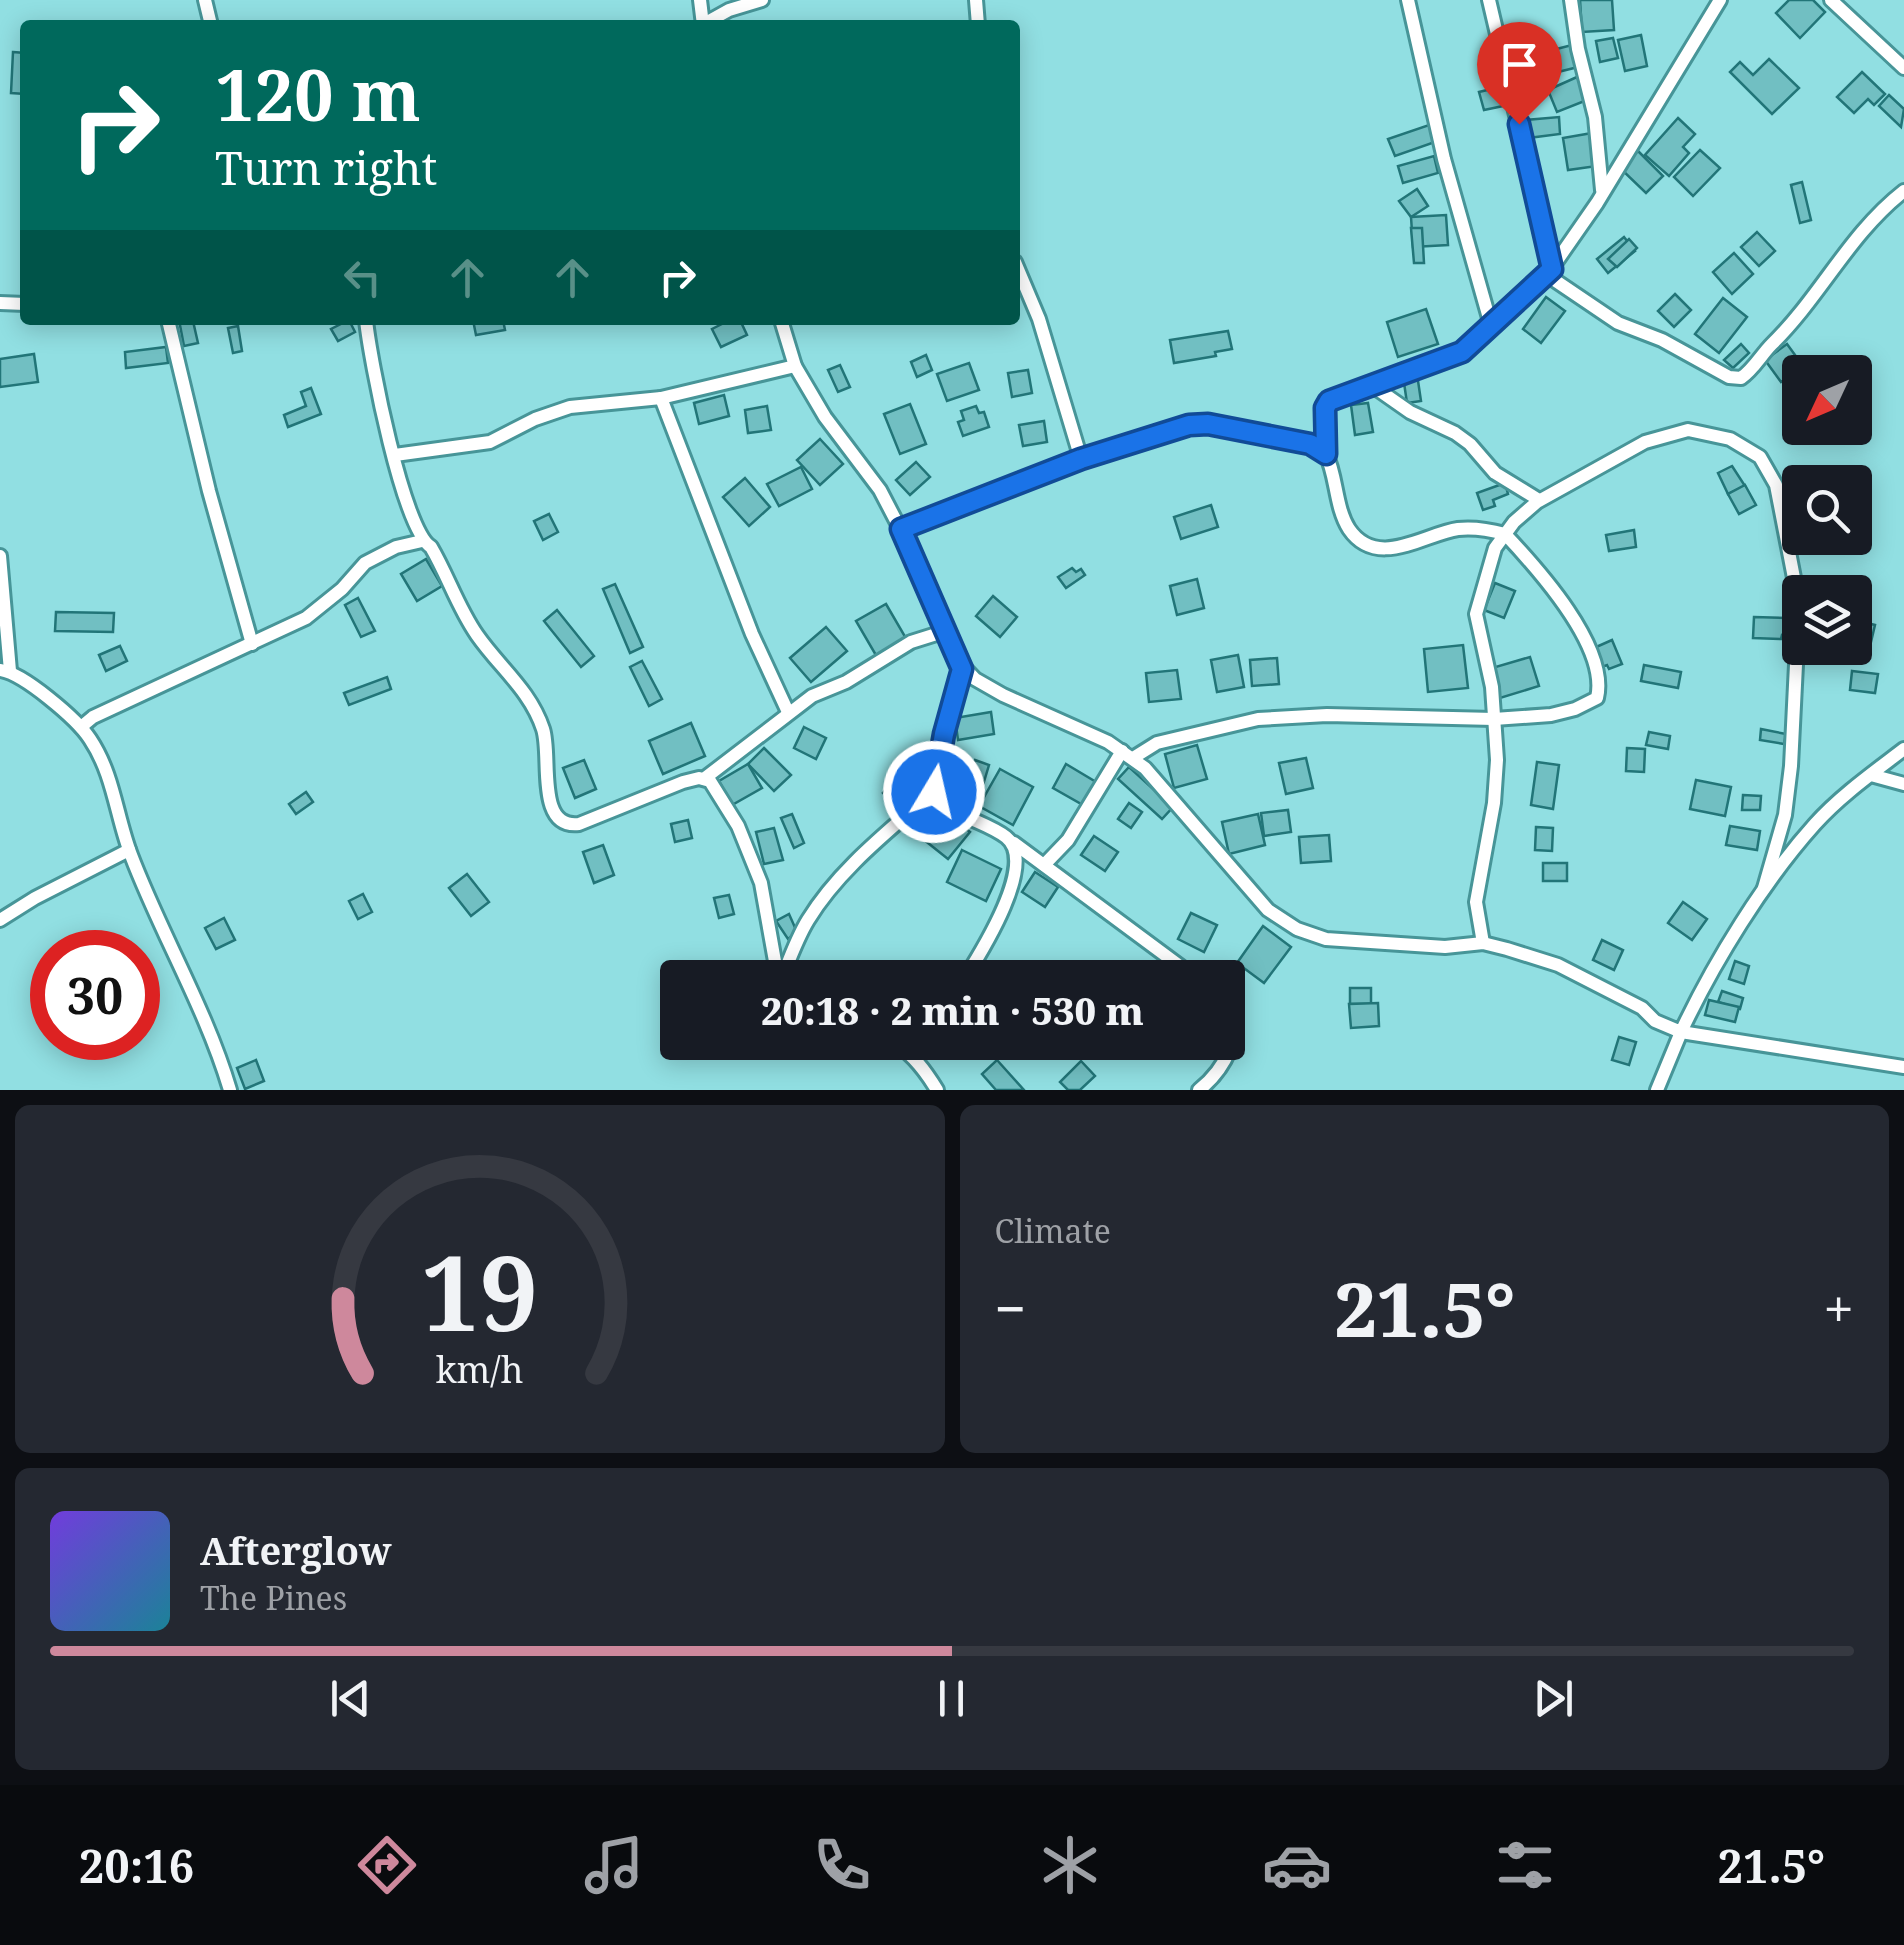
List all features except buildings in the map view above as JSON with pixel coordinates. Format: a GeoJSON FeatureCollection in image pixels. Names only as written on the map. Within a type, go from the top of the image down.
{"type":"FeatureCollection","features":[{"type":"Feature","properties":{"kind":"street"},"geometry":{"type":"LineString","coordinates":[[711,20],[762,0]]}},
{"type":"Feature","properties":{"kind":"street"},"geometry":{"type":"LineString","coordinates":[[1408,0],[1444,159],[1491,325]]}},
{"type":"Feature","properties":{"kind":"street"},"geometry":{"type":"LineString","coordinates":[[1489,0],[1550,272],[1618,323],[1662,340],[1729,377],[1740,378],[1802,314],[1834,264],[1862,230],[1904,191]]}},
{"type":"Feature","properties":{"kind":"street"},"geometry":{"type":"LineString","coordinates":[[1571,0],[1595,117],[1602,190]]}},
{"type":"Feature","properties":{"kind":"street"},"geometry":{"type":"LineString","coordinates":[[1044,865],[1068,840],[1127,755],[1158,743],[1243,722],[1288,716],[1494,719],[1551,715],[1597,698],[1599,688],[1586,639],[1505,534],[1462,528],[1400,548],[1383,548],[1366,543],[1347,525],[1326,454],[1326,404],[1335,396],[1462,352],[1550,272],[1720,0]]}},
{"type":"Feature","properties":{"kind":"street"},"geometry":{"type":"LineString","coordinates":[[1832,0],[1904,68]]}},
{"type":"Feature","properties":{"kind":"street"},"geometry":{"type":"LineString","coordinates":[[1020,274],[1038,319],[1081,459]]}},
{"type":"Feature","properties":{"kind":"street"},"geometry":{"type":"LineString","coordinates":[[169,325],[209,491],[252,644]]}},
{"type":"Feature","properties":{"kind":"street"},"geometry":{"type":"LineString","coordinates":[[367,325],[401,490],[422,541],[431,547],[475,632],[536,710],[548,753],[547,792],[561,821],[580,824],[683,782],[706,778],[788,712],[912,642],[946,631]]}},
{"type":"Feature","properties":{"kind":"street"},"geometry":{"type":"LineString","coordinates":[[784,325],[796,366],[826,417],[880,490],[901,529],[962,669],[1003,695],[1064,720],[1127,755],[1164,788],[1268,910],[1297,929],[1326,938],[1445,948],[1484,943],[1558,964],[1681,1032],[1904,1067]]}},
{"type":"Feature","properties":{"kind":"street"},"geometry":{"type":"LineString","coordinates":[[395,455],[490,442],[570,407],[661,398],[796,366]]}},
{"type":"Feature","properties":{"kind":"street"},"geometry":{"type":"LineString","coordinates":[[1370,384],[1410,412],[1455,433],[1495,473],[1540,500]]}},
{"type":"Feature","properties":{"kind":"street"},"geometry":{"type":"LineString","coordinates":[[661,398],[730,578],[788,712]]}},
{"type":"Feature","properties":{"kind":"street"},"geometry":{"type":"LineString","coordinates":[[901,529],[1081,459],[1176,428],[1208,424],[1310,444],[1326,454]]}},
{"type":"Feature","properties":{"kind":"street"},"geometry":{"type":"LineString","coordinates":[[1484,943],[1476,902],[1494,803],[1496,760],[1492,687],[1476,614],[1490,561],[1505,534],[1540,500],[1646,442],[1688,430],[1730,438],[1760,457],[1776,484],[1796,583],[1798,624],[1785,815],[1764,892]]}},
{"type":"Feature","properties":{"kind":"street"},"geometry":{"type":"LineString","coordinates":[[80,727],[320,609],[365,564],[396,547],[422,541]]}},
{"type":"Feature","properties":{"kind":"street"},"geometry":{"type":"LineString","coordinates":[[0,556],[5,670],[80,727],[111,778],[129,850],[230,1090]]}},
{"type":"Feature","properties":{"kind":"street"},"geometry":{"type":"LineString","coordinates":[[788,960],[820,902],[865,854],[934,792],[944,734],[962,669]]}},
{"type":"Feature","properties":{"kind":"street"},"geometry":{"type":"LineString","coordinates":[[1657,1090],[1697,999],[1764,892],[1818,820],[1904,750]]}},
{"type":"Feature","properties":{"kind":"street"},"geometry":{"type":"LineString","coordinates":[[1872,775],[1904,784]]}},
{"type":"Feature","properties":{"kind":"street"},"geometry":{"type":"LineString","coordinates":[[706,778],[724,800],[758,872],[776,960]]}},
{"type":"Feature","properties":{"kind":"street"},"geometry":{"type":"LineString","coordinates":[[934,792],[958,812],[1008,838],[1172,960]]}},
{"type":"Feature","properties":{"kind":"street"},"geometry":{"type":"LineString","coordinates":[[976,960],[1018,868],[1017,852],[1008,838]]}},
{"type":"Feature","properties":{"kind":"street"},"geometry":{"type":"LineString","coordinates":[[0,920],[34,898],[129,850]]}},
{"type":"Feature","properties":{"kind":"street"},"geometry":{"type":"LineString","coordinates":[[913,1060],[934,1088]]}},
{"type":"Feature","properties":{"kind":"street"},"geometry":{"type":"LineString","coordinates":[[1198,1090],[1225,1060]]}},
{"type":"Feature","properties":{"kind":"route"},"geometry":{"type":"LineString","coordinates":[[934,792],[944,734],[962,669],[901,529],[1081,459],[1189,425],[1208,424],[1310,444],[1326,454],[1325,408],[1335,396],[1462,352],[1552,269],[1519,124]]}}]}
